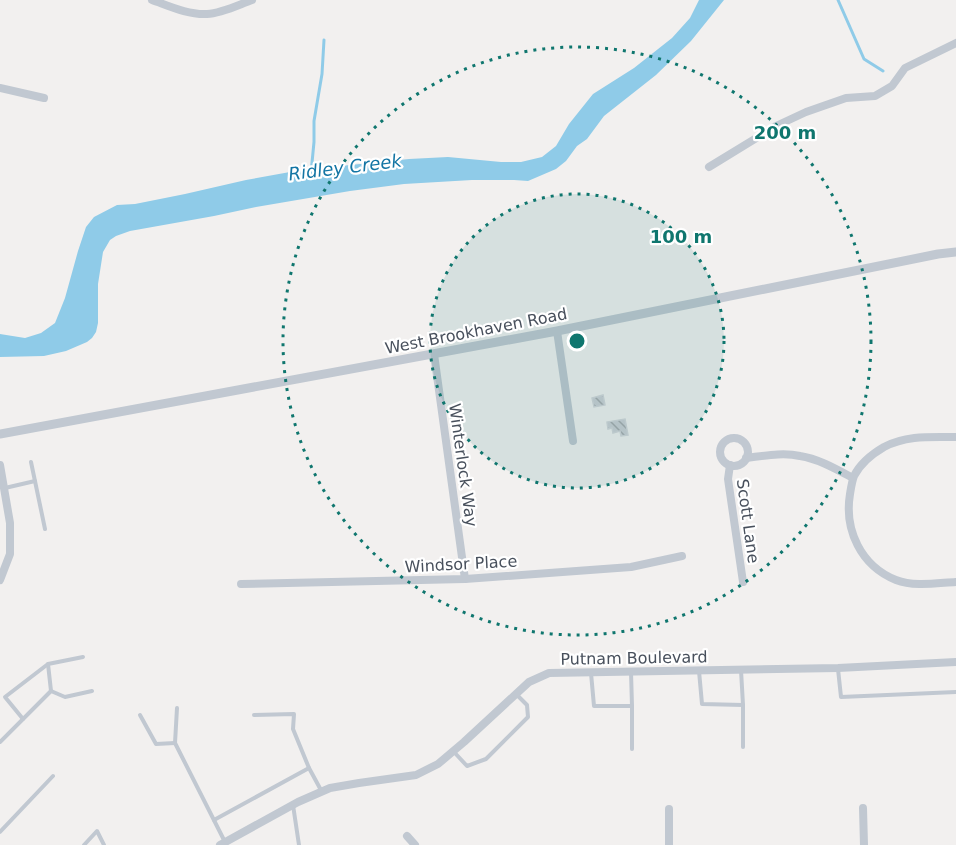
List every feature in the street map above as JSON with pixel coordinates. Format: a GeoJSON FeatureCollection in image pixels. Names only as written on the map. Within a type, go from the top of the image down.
{"type":"FeatureCollection","features":[{"type":"Feature","properties":{"kind":"street"},"geometry":{"type":"LineString","coordinates":[[152,0],[186,12],[207,14],[252,0]]}},
{"type":"Feature","properties":{"kind":"street"},"geometry":{"type":"LineString","coordinates":[[709,167],[777,126],[806,112],[846,98],[874,96],[892,86],[905,68],[956,43]]}},
{"type":"Feature","properties":{"kind":"street"},"geometry":{"type":"LineString","coordinates":[[0,88],[44,98]]}},
{"type":"Feature","properties":{"kind":"street","name":"West Brookhaven Road"},"geometry":{"type":"LineString","coordinates":[[0,434],[557,331],[956,252]]}},
{"type":"Feature","properties":{"kind":"street"},"geometry":{"type":"LineString","coordinates":[[557,331],[573,441]]}},
{"type":"Feature","properties":{"kind":"street","name":"Winterlock Way"},"geometry":{"type":"LineString","coordinates":[[434,354],[465,579]]}},
{"type":"Feature","properties":{"kind":"street"},"geometry":{"type":"LineString","coordinates":[[956,437],[920,437],[904,440],[891,444],[868,459],[853,478],[848,510],[850,528],[861,552],[872,565],[889,576],[906,582],[956,582]]}},
{"type":"Feature","properties":{"kind":"street","name":"Scott Lane"},"geometry":{"type":"LineString","coordinates":[[738,438],[746,444],[748,453],[740,465],[730,465],[724,461],[721,452],[723,445],[730,439],[738,438]]}},
{"type":"Feature","properties":{"kind":"street","name":"Scott Lane"},"geometry":{"type":"LineString","coordinates":[[746,458],[784,454],[799,455],[853,478]]}},
{"type":"Feature","properties":{"kind":"street"},"geometry":{"type":"LineString","coordinates":[[0,465],[10,520],[10,554],[0,580]]}},
{"type":"Feature","properties":{"kind":"street","name":"Scott Lane"},"geometry":{"type":"LineString","coordinates":[[730,465],[728,479],[743,582]]}},
{"type":"Feature","properties":{"kind":"street","name":"Windsor Place"},"geometry":{"type":"LineString","coordinates":[[241,584],[465,579],[631,567],[682,556]]}},
{"type":"Feature","properties":{"kind":"street","name":"Putnam Boulevard"},"geometry":{"type":"LineString","coordinates":[[224,844],[293,804],[330,788],[416,775],[438,764],[529,682],[549,673],[838,669],[956,662]]}},
{"type":"Feature","properties":{"kind":"street"},"geometry":{"type":"LineString","coordinates":[[863,807],[864,845]]}},
{"type":"Feature","properties":{"kind":"street"},"geometry":{"type":"LineString","coordinates":[[669,809],[669,845]]}},
{"type":"Feature","properties":{"kind":"street"},"geometry":{"type":"LineString","coordinates":[[407,836],[415,845]]}},
{"type":"Feature","properties":{"kind":"lane"},"geometry":{"type":"LineString","coordinates":[[31,462],[45,529]]}},
{"type":"Feature","properties":{"kind":"lane"},"geometry":{"type":"LineString","coordinates":[[4,488],[35,481]]}},
{"type":"Feature","properties":{"kind":"lane"},"geometry":{"type":"LineString","coordinates":[[0,522],[10,520]]}},
{"type":"Feature","properties":{"kind":"lane"},"geometry":{"type":"LineString","coordinates":[[23,719],[5,697],[48,664],[83,657]]}},
{"type":"Feature","properties":{"kind":"lane"},"geometry":{"type":"LineString","coordinates":[[48,664],[51,691]]}},
{"type":"Feature","properties":{"kind":"lane"},"geometry":{"type":"LineString","coordinates":[[838,669],[841,697],[956,692]]}},
{"type":"Feature","properties":{"kind":"lane"},"geometry":{"type":"LineString","coordinates":[[699,670],[702,704],[743,705]]}},
{"type":"Feature","properties":{"kind":"lane"},"geometry":{"type":"LineString","coordinates":[[741,670],[742,747]]}},
{"type":"Feature","properties":{"kind":"lane"},"geometry":{"type":"LineString","coordinates":[[591,672],[594,706],[632,706]]}},
{"type":"Feature","properties":{"kind":"lane"},"geometry":{"type":"LineString","coordinates":[[631,672],[632,749]]}},
{"type":"Feature","properties":{"kind":"lane"},"geometry":{"type":"LineString","coordinates":[[51,691],[65,697],[92,691]]}},
{"type":"Feature","properties":{"kind":"lane"},"geometry":{"type":"LineString","coordinates":[[0,742],[51,691]]}},
{"type":"Feature","properties":{"kind":"lane"},"geometry":{"type":"LineString","coordinates":[[453,751],[467,766],[486,759],[528,717],[527,705],[516,694]]}},
{"type":"Feature","properties":{"kind":"lane"},"geometry":{"type":"LineString","coordinates":[[177,708],[175,743],[224,844]]}},
{"type":"Feature","properties":{"kind":"lane"},"geometry":{"type":"LineString","coordinates":[[254,715],[294,714],[293,729],[322,792]]}},
{"type":"Feature","properties":{"kind":"lane"},"geometry":{"type":"LineString","coordinates":[[141,716],[156,744],[175,743]]}},
{"type":"Feature","properties":{"kind":"lane"},"geometry":{"type":"LineString","coordinates":[[214,820],[309,768]]}},
{"type":"Feature","properties":{"kind":"lane"},"geometry":{"type":"LineString","coordinates":[[0,832],[53,776]]}},
{"type":"Feature","properties":{"kind":"lane"},"geometry":{"type":"LineString","coordinates":[[293,804],[299,845]]}},
{"type":"Feature","properties":{"kind":"lane"},"geometry":{"type":"LineString","coordinates":[[84,845],[98,831],[104,845]]}},
{"type":"Feature","properties":{"kind":"water","name":"Ridley Creek"},"geometry":{"type":"Polygon","coordinates":[[[699,0],[724,0],[691,41],[656,75],[604,116],[587,139],[577,146],[566,161],[556,169],[528,181],[472,180],[404,184],[350,191],[130,231],[110,240],[103,252],[98,284],[98,323],[92,338],[66,351],[44,356],[0,357],[0,334],[25,338],[41,333],[55,323],[65,298],[86,227],[94,217],[117,205],[135,204],[301,170],[409,159],[448,157],[521,162],[542,157],[556,146],[569,124],[593,94],[634,68],[672,38],[690,18],[699,0]]]}},
{"type":"Feature","properties":{"kind":"building"},"geometry":{"type":"Polygon","coordinates":[[[603,395],[605,405],[594,407],[592,398],[603,395]]]}},
{"type":"Feature","properties":{"kind":"building"},"geometry":{"type":"Polygon","coordinates":[[[625,419],[628,435],[621,436],[620,431],[613,433],[612,428],[608,429],[607,422],[625,419]]]}},
{"type":"Feature","properties":{"kind":"waterway"},"geometry":{"type":"LineString","coordinates":[[838,0],[864,59],[883,71]]}},
{"type":"Feature","properties":{"kind":"waterway","name":"Ridley Creek"},"geometry":{"type":"LineString","coordinates":[[311,173],[314,121],[322,74],[324,40]]}}]}
